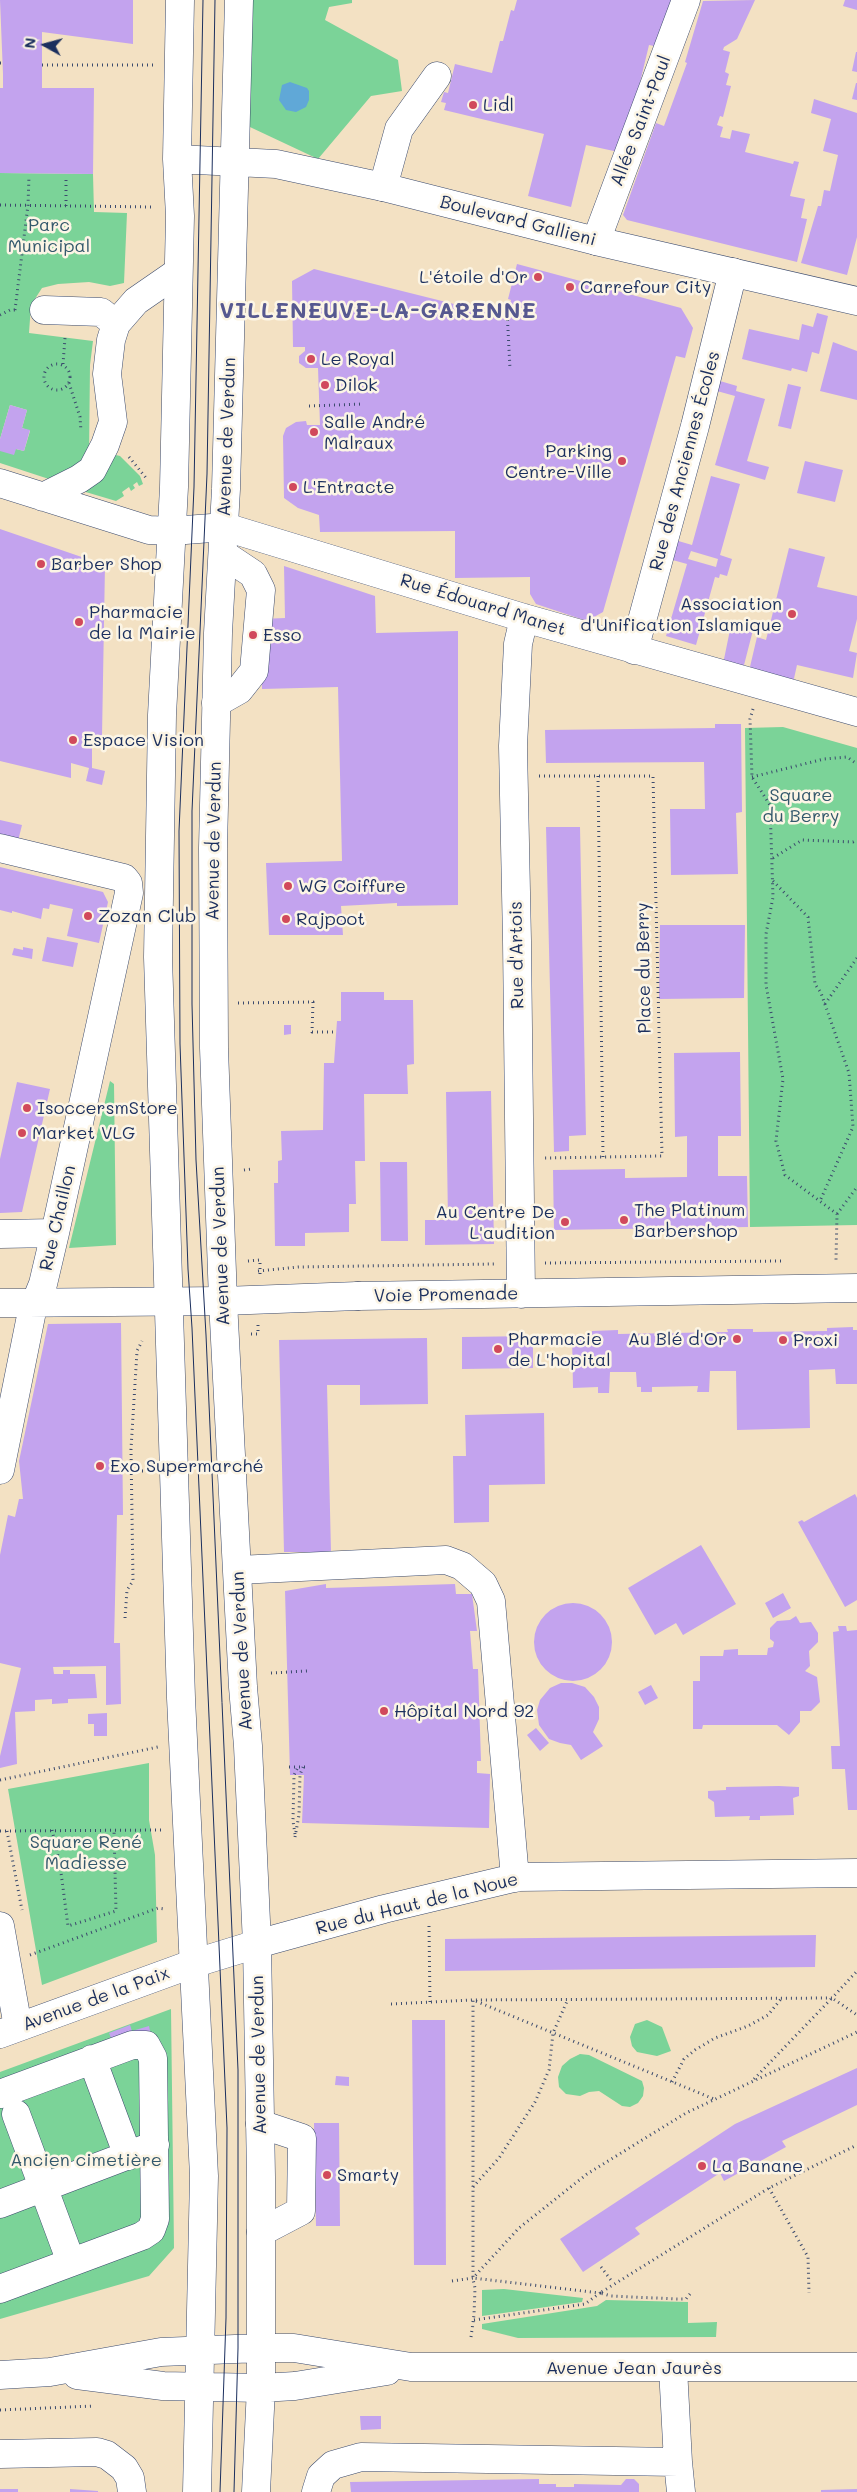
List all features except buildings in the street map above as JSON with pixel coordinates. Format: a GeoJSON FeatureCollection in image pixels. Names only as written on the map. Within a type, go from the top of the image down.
{"type":"FeatureCollection","features":[{"type":"Feature","properties":{"kind":"main road"},"geometry":{"type":"LineString","coordinates":[[180,0],[177,159],[180,216],[172,532],[162,716],[158,957],[183,1742],[192,1964],[204,2176],[197,2492]]}},
{"type":"Feature","properties":{"kind":"main road","name":"Avenue de Verdun"},"geometry":{"type":"LineString","coordinates":[[239,0],[225,527],[216,703],[213,848],[214,1038],[223,1300],[257,1944],[261,2388],[256,2492]]}},
{"type":"Feature","properties":{"kind":"main road","name":"Allée Saint-Paul"},"geometry":{"type":"LineString","coordinates":[[596,241],[686,0]]}},
{"type":"Feature","properties":{"kind":"main road"},"geometry":{"type":"LineString","coordinates":[[383,187],[399,130],[437,76]]}},
{"type":"Feature","properties":{"kind":"main road","name":"Boulevard Gallieni"},"geometry":{"type":"LineString","coordinates":[[177,159],[276,164],[383,187],[596,241],[857,301]]}},
{"type":"Feature","properties":{"kind":"main road"},"geometry":{"type":"LineString","coordinates":[[43,497],[79,479],[92,470],[105,445],[113,422],[106,374],[111,340],[116,324],[136,301],[178,272]]}},
{"type":"Feature","properties":{"kind":"main road","name":"Rue des Anciennes Écoles"},"geometry":{"type":"LineString","coordinates":[[634,650],[697,417],[733,272]]}},
{"type":"Feature","properties":{"kind":"main road"},"geometry":{"type":"LineString","coordinates":[[44,310],[101,312],[116,324]]}},
{"type":"Feature","properties":{"kind":"main road"},"geometry":{"type":"LineString","coordinates":[[0,483],[149,530],[172,532],[225,527]]}},
{"type":"Feature","properties":{"kind":"main road","name":"Rue Édouard Manet"},"geometry":{"type":"LineString","coordinates":[[225,527],[524,618],[857,712]]}},
{"type":"Feature","properties":{"kind":"main road"},"geometry":{"type":"LineString","coordinates":[[216,703],[239,690],[254,671],[261,590],[253,574],[223,554]]}},
{"type":"Feature","properties":{"kind":"main road","name":"Rue d'Artois"},"geometry":{"type":"LineString","coordinates":[[521,1294],[513,746],[518,644],[524,618]]}},
{"type":"Feature","properties":{"kind":"main road","name":"Rue Chaillon"},"geometry":{"type":"LineString","coordinates":[[0,848],[124,878],[128,883],[129,893],[92,1059],[84,1108],[39,1293],[0,1470]]}},
{"type":"Feature","properties":{"kind":"main road"},"geometry":{"type":"LineString","coordinates":[[0,1234],[55,1233]]}},
{"type":"Feature","properties":{"kind":"main road","name":"Voie Promenade"},"geometry":{"type":"LineString","coordinates":[[0,1285],[39,1293],[168,1300],[857,1288]]}},
{"type":"Feature","properties":{"kind":"main road"},"geometry":{"type":"LineString","coordinates":[[0,1303],[39,1293]]}},
{"type":"Feature","properties":{"kind":"main road"},"geometry":{"type":"LineString","coordinates":[[238,1570],[446,1560],[462,1566],[483,1584],[491,1601],[515,1878]]}},
{"type":"Feature","properties":{"kind":"main road","name":"Rue du Haut de la Noue"},"geometry":{"type":"LineString","coordinates":[[192,1964],[257,1944],[515,1878],[857,1873]]}},
{"type":"Feature","properties":{"kind":"main road"},"geometry":{"type":"LineString","coordinates":[[9,2030],[11,1921]]}},
{"type":"Feature","properties":{"kind":"main road","name":"Avenue de la Paix"},"geometry":{"type":"LineString","coordinates":[[9,2030],[192,1964]]}},
{"type":"Feature","properties":{"kind":"main road"},"geometry":{"type":"LineString","coordinates":[[0,2289],[142,2236],[151,2230],[155,2219],[153,2058],[146,2045],[132,2045],[92,2060],[8,2104],[71,2262]]}},
{"type":"Feature","properties":{"kind":"main road"},"geometry":{"type":"LineString","coordinates":[[92,2060],[128,2156]]}},
{"type":"Feature","properties":{"kind":"main road"},"geometry":{"type":"LineString","coordinates":[[260,2124],[302,2138],[301,2211],[260,2232]]}},
{"type":"Feature","properties":{"kind":"main road"},"geometry":{"type":"LineString","coordinates":[[0,2204],[155,2146]]}},
{"type":"Feature","properties":{"kind":"main road","name":"Avenue Jean Jaurès"},"geometry":{"type":"LineString","coordinates":[[50,2372],[161,2352],[260,2348],[294,2348],[411,2367],[857,2367]]}},
{"type":"Feature","properties":{"kind":"main road","name":"Avenue Jean Jaurès"},"geometry":{"type":"LineString","coordinates":[[50,2372],[163,2386],[261,2388],[295,2386],[411,2367]]}},
{"type":"Feature","properties":{"kind":"main road"},"geometry":{"type":"LineString","coordinates":[[673,2368],[681,2492]]}},
{"type":"Feature","properties":{"kind":"main road"},"geometry":{"type":"LineString","coordinates":[[0,2375],[50,2372]]}},
{"type":"Feature","properties":{"kind":"main road"},"geometry":{"type":"LineString","coordinates":[[0,2454],[97,2452],[107,2455],[124,2468],[130,2478],[132,2492]]}},
{"type":"Feature","properties":{"kind":"main road"},"geometry":{"type":"LineString","coordinates":[[316,2492],[322,2476],[333,2465],[361,2457],[678,2462]]}},
{"type":"Feature","properties":{"kind":"path"},"geometry":{"type":"LineString","coordinates":[[42,65],[179,66]]}},
{"type":"Feature","properties":{"kind":"path"},"geometry":{"type":"LineString","coordinates":[[15,310],[28,206],[29,176]]}},
{"type":"Feature","properties":{"kind":"path"},"geometry":{"type":"LineString","coordinates":[[66,178],[66,206]]}},
{"type":"Feature","properties":{"kind":"path"},"geometry":{"type":"LineString","coordinates":[[0,205],[161,208],[180,216]]}},
{"type":"Feature","properties":{"kind":"path"},"geometry":{"type":"LineString","coordinates":[[507,310],[510,369]]}},
{"type":"Feature","properties":{"kind":"path"},"geometry":{"type":"LineString","coordinates":[[63,364],[65,338]]}},
{"type":"Feature","properties":{"kind":"path"},"geometry":{"type":"LineString","coordinates":[[69,383],[59,390],[51,388],[45,382],[47,369],[54,364],[63,364],[69,370],[71,379],[69,383],[80,417],[81,436]]}},
{"type":"Feature","properties":{"kind":"path"},"geometry":{"type":"LineString","coordinates":[[309,406],[363,404]]}},
{"type":"Feature","properties":{"kind":"path"},"geometry":{"type":"LineString","coordinates":[[760,684],[750,719],[752,777],[770,805],[774,897],[766,934],[766,985],[782,1079],[776,1141],[785,1175],[837,1214]]}},
{"type":"Feature","properties":{"kind":"path"},"geometry":{"type":"LineString","coordinates":[[752,777],[824,758],[848,757],[857,764]]}},
{"type":"Feature","properties":{"kind":"path","name":"Place du Berry"},"geometry":{"type":"LineString","coordinates":[[514,776],[653,776],[662,1156],[520,1159]]}},
{"type":"Feature","properties":{"kind":"path"},"geometry":{"type":"LineString","coordinates":[[598,776],[603,1157]]}},
{"type":"Feature","properties":{"kind":"path"},"geometry":{"type":"LineString","coordinates":[[772,858],[802,840],[853,842],[857,840]]}},
{"type":"Feature","properties":{"kind":"path"},"geometry":{"type":"LineString","coordinates":[[773,881],[808,917],[815,984],[825,1004],[849,1074],[853,1127],[820,1201]]}},
{"type":"Feature","properties":{"kind":"path"},"geometry":{"type":"LineString","coordinates":[[825,1004],[857,958]]}},
{"type":"Feature","properties":{"kind":"path"},"geometry":{"type":"LineString","coordinates":[[250,1002],[313,1002],[312,1032],[337,1032]]}},
{"type":"Feature","properties":{"kind":"path"},"geometry":{"type":"LineString","coordinates":[[836,1260],[837,1214],[857,1186]]}},
{"type":"Feature","properties":{"kind":"path"},"geometry":{"type":"LineString","coordinates":[[125,1618],[126,1590],[133,1581],[132,1471],[137,1351],[142,1341],[148,1340]]}},
{"type":"Feature","properties":{"kind":"path"},"geometry":{"type":"LineString","coordinates":[[132,1471],[150,1471]]}},
{"type":"Feature","properties":{"kind":"path"},"geometry":{"type":"LineString","coordinates":[[271,1673],[307,1671]]}},
{"type":"Feature","properties":{"kind":"path"},"geometry":{"type":"LineString","coordinates":[[0,1780],[183,1742]]}},
{"type":"Feature","properties":{"kind":"path"},"geometry":{"type":"LineString","coordinates":[[289,1767],[309,1766]]}},
{"type":"Feature","properties":{"kind":"path"},"geometry":{"type":"LineString","coordinates":[[298,1767],[294,1775],[293,1820],[295,1837],[299,1815],[300,1775],[303,1767]]}},
{"type":"Feature","properties":{"kind":"path"},"geometry":{"type":"LineString","coordinates":[[0,1831],[156,1829]]}},
{"type":"Feature","properties":{"kind":"path"},"geometry":{"type":"LineString","coordinates":[[52,1830],[60,1865],[68,1926],[116,1911],[114,1830]]}},
{"type":"Feature","properties":{"kind":"path"},"geometry":{"type":"LineString","coordinates":[[7,1831],[11,1921]]}},
{"type":"Feature","properties":{"kind":"path"},"geometry":{"type":"LineString","coordinates":[[430,2003],[428,1933],[431,1898]]}},
{"type":"Feature","properties":{"kind":"path"},"geometry":{"type":"LineString","coordinates":[[28,1946],[30,1955],[158,1908],[191,1914]]}},
{"type":"Feature","properties":{"kind":"path"},"geometry":{"type":"LineString","coordinates":[[752,2081],[857,1971]]}},
{"type":"Feature","properties":{"kind":"path"},"geometry":{"type":"LineString","coordinates":[[672,2082],[684,2059],[694,2050],[715,2038],[768,2016],[781,1998]]}},
{"type":"Feature","properties":{"kind":"path"},"geometry":{"type":"LineString","coordinates":[[391,2004],[472,2000],[832,1998],[857,2015]]}},
{"type":"Feature","properties":{"kind":"path"},"geometry":{"type":"LineString","coordinates":[[472,2000],[714,2099]]}},
{"type":"Feature","properties":{"kind":"path"},"geometry":{"type":"LineString","coordinates":[[471,2337],[474,2320],[475,2288],[472,2278],[472,2000]]}},
{"type":"Feature","properties":{"kind":"path"},"geometry":{"type":"LineString","coordinates":[[472,2188],[499,2158],[535,2102],[549,2070],[553,2033],[568,2000]]}},
{"type":"Feature","properties":{"kind":"path"},"geometry":{"type":"LineString","coordinates":[[472,2278],[519,2228],[587,2174],[686,2113],[857,2032]]}},
{"type":"Feature","properties":{"kind":"path"},"geometry":{"type":"LineString","coordinates":[[474,2320],[585,2304],[612,2283],[769,2188],[857,2145]]}},
{"type":"Feature","properties":{"kind":"path"},"geometry":{"type":"LineString","coordinates":[[769,2188],[808,2257],[809,2292]]}},
{"type":"Feature","properties":{"kind":"path"},"geometry":{"type":"LineString","coordinates":[[601,2266],[612,2283]]}},
{"type":"Feature","properties":{"kind":"path"},"geometry":{"type":"LineString","coordinates":[[452,2281],[472,2278],[600,2293],[611,2296],[686,2299],[690,2294]]}},
{"type":"Feature","properties":{"kind":"path"},"geometry":{"type":"LineString","coordinates":[[0,2410],[97,2405]]}},
{"type":"Feature","properties":{"kind":"green space"},"geometry":{"type":"Polygon","coordinates":[[[240,0],[352,0],[352,3],[329,7],[325,20],[398,60],[402,91],[371,96],[318,159],[235,120],[240,0]]]}},
{"type":"Feature","properties":{"kind":"green space","name":"Parc Municipal"},"geometry":{"type":"Polygon","coordinates":[[[0,173],[93,174],[94,212],[127,213],[124,283],[110,286],[89,282],[58,284],[42,288],[31,305],[29,333],[93,341],[90,365],[89,457],[55,481],[0,463],[0,451],[16,449],[24,451],[30,431],[22,428],[27,410],[10,405],[0,439],[0,173]]]}},
{"type":"Feature","properties":{"kind":"green space"},"geometry":{"type":"Polygon","coordinates":[[[112,454],[120,456],[140,476],[143,484],[139,486],[137,482],[133,485],[135,488],[131,491],[129,487],[122,492],[124,496],[116,501],[79,490],[112,454]]]}},
{"type":"Feature","properties":{"kind":"green space","name":"Square du Berry"},"geometry":{"type":"Polygon","coordinates":[[[783,727],[857,748],[857,1225],[750,1227],[745,728],[783,727]]]}},
{"type":"Feature","properties":{"kind":"green space"},"geometry":{"type":"Polygon","coordinates":[[[110,1081],[114,1084],[116,1245],[69,1248],[110,1081]]]}},
{"type":"Feature","properties":{"kind":"green space","name":"Square René Madiesse"},"geometry":{"type":"Polygon","coordinates":[[[149,1763],[149,1820],[155,1855],[157,1942],[42,1985],[8,1789],[149,1763]]]}},
{"type":"Feature","properties":{"kind":"green space","name":"Ancien cimetière"},"geometry":{"type":"Polygon","coordinates":[[[171,2009],[174,2248],[149,2276],[0,2319],[0,2072],[171,2009]]]}},
{"type":"Feature","properties":{"kind":"green space"},"geometry":{"type":"Polygon","coordinates":[[[647,2020],[662,2027],[671,2051],[657,2056],[637,2052],[632,2046],[630,2037],[635,2024],[647,2020]]]}},
{"type":"Feature","properties":{"kind":"green space"},"geometry":{"type":"Polygon","coordinates":[[[580,2054],[589,2055],[642,2081],[644,2088],[643,2096],[638,2103],[630,2107],[622,2106],[599,2091],[589,2092],[580,2096],[566,2094],[559,2087],[558,2077],[562,2066],[580,2054]]]}},
{"type":"Feature","properties":{"kind":"green space"},"geometry":{"type":"Polygon","coordinates":[[[504,2289],[583,2298],[582,2302],[482,2316],[482,2290],[504,2289]]]}},
{"type":"Feature","properties":{"kind":"green space"},"geometry":{"type":"Polygon","coordinates":[[[606,2300],[688,2302],[688,2323],[717,2322],[716,2337],[518,2338],[482,2329],[482,2324],[597,2306],[606,2300]]]}},
{"type":"Feature","properties":{"kind":"water"},"geometry":{"type":"Polygon","coordinates":[[[290,82],[307,88],[309,91],[309,100],[306,107],[296,112],[286,110],[279,100],[282,85],[290,82]]]}},
{"type":"Feature","properties":{"kind":"tram line"},"geometry":{"type":"LineString","coordinates":[[203,0],[194,487],[179,831],[180,1044],[188,1269],[227,2128],[226,2318],[220,2492]]}},
{"type":"Feature","properties":{"kind":"tram line"},"geometry":{"type":"LineString","coordinates":[[215,0],[207,474],[192,811],[192,1004],[196,1160],[206,1335],[238,2070],[238,2348],[234,2492]]}},
{"type":"Feature","properties":{"kind":"place","name":"Lidl"},"geometry":{"type":"Point","coordinates":[473,105]}},
{"type":"Feature","properties":{"kind":"place","name":"L'étoile d'Or"},"geometry":{"type":"Point","coordinates":[538,277]}},
{"type":"Feature","properties":{"kind":"place","name":"Carrefour City"},"geometry":{"type":"Point","coordinates":[570,287]}},
{"type":"Feature","properties":{"kind":"place","name":"Le Royal"},"geometry":{"type":"Point","coordinates":[311,359]}},
{"type":"Feature","properties":{"kind":"place","name":"Dilok"},"geometry":{"type":"Point","coordinates":[325,385]}},
{"type":"Feature","properties":{"kind":"place","name":"Salle André Malraux"},"geometry":{"type":"Point","coordinates":[314,432]}},
{"type":"Feature","properties":{"kind":"place","name":"Parking Centre-Ville"},"geometry":{"type":"Point","coordinates":[622,461]}},
{"type":"Feature","properties":{"kind":"place","name":"L'Entracte"},"geometry":{"type":"Point","coordinates":[293,487]}},
{"type":"Feature","properties":{"kind":"place","name":"Barber Shop"},"geometry":{"type":"Point","coordinates":[41,564]}},
{"type":"Feature","properties":{"kind":"place","name":"Association d'Unification Islamique"},"geometry":{"type":"Point","coordinates":[792,614]}},
{"type":"Feature","properties":{"kind":"place","name":"Pharmacie de la Mairie"},"geometry":{"type":"Point","coordinates":[79,622]}},
{"type":"Feature","properties":{"kind":"place","name":"Esso"},"geometry":{"type":"Point","coordinates":[253,635]}},
{"type":"Feature","properties":{"kind":"place","name":"Espace Vision"},"geometry":{"type":"Point","coordinates":[73,740]}},
{"type":"Feature","properties":{"kind":"place","name":"WG Coiffure"},"geometry":{"type":"Point","coordinates":[288,886]}},
{"type":"Feature","properties":{"kind":"place","name":"Zozan Club"},"geometry":{"type":"Point","coordinates":[88,916]}},
{"type":"Feature","properties":{"kind":"place","name":"Rajpoot"},"geometry":{"type":"Point","coordinates":[286,919]}},
{"type":"Feature","properties":{"kind":"place","name":"IsoccersmStore"},"geometry":{"type":"Point","coordinates":[27,1108]}},
{"type":"Feature","properties":{"kind":"place","name":"Market VLG"},"geometry":{"type":"Point","coordinates":[22,1133]}},
{"type":"Feature","properties":{"kind":"place","name":"The Platinum Barbershop"},"geometry":{"type":"Point","coordinates":[624,1220]}},
{"type":"Feature","properties":{"kind":"place","name":"Au Centre De L'audition"},"geometry":{"type":"Point","coordinates":[565,1222]}},
{"type":"Feature","properties":{"kind":"place","name":"Au Blé d'Or"},"geometry":{"type":"Point","coordinates":[737,1339]}},
{"type":"Feature","properties":{"kind":"place","name":"Proxi"},"geometry":{"type":"Point","coordinates":[783,1340]}},
{"type":"Feature","properties":{"kind":"place","name":"Pharmacie de L'hopital"},"geometry":{"type":"Point","coordinates":[498,1349]}},
{"type":"Feature","properties":{"kind":"place","name":"Exo Supermarché"},"geometry":{"type":"Point","coordinates":[100,1466]}},
{"type":"Feature","properties":{"kind":"place","name":"Hôpital Nord 92"},"geometry":{"type":"Point","coordinates":[384,1711]}},
{"type":"Feature","properties":{"kind":"place","name":"La Banane"},"geometry":{"type":"Point","coordinates":[702,2166]}},
{"type":"Feature","properties":{"kind":"place","name":"Smarty"},"geometry":{"type":"Point","coordinates":[327,2175]}},
{"type":"Feature","properties":{"kind":"district","name":"VILLENEUVE-LA-GARENNE"},"geometry":{"type":"Point","coordinates":[378,311]}}]}
